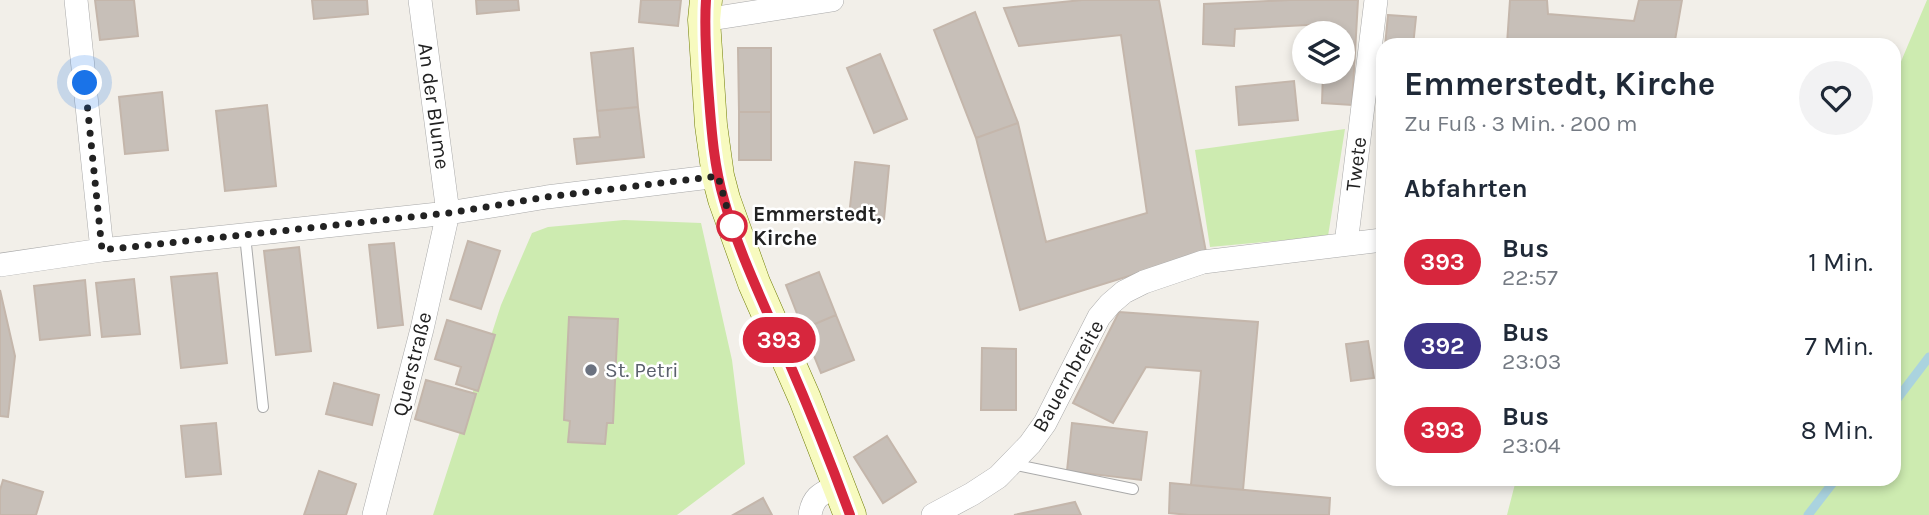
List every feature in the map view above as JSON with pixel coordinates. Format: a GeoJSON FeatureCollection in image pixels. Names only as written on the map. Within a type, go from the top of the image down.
{"type":"FeatureCollection","features":[{"type":"Feature","properties":{"kind":"main road"},"geometry":{"type":"LineString","coordinates":[[705,10],[711,125],[718,176],[733,229],[805,399],[850,515]]}},
{"type":"Feature","properties":{"kind":"street"},"geometry":{"type":"LineString","coordinates":[[76,0],[102,250]]}},
{"type":"Feature","properties":{"kind":"street","name":"An der Blume"},"geometry":{"type":"LineString","coordinates":[[420,0],[449,213]]}},
{"type":"Feature","properties":{"kind":"street"},"geometry":{"type":"LineString","coordinates":[[705,10],[832,0]]}},
{"type":"Feature","properties":{"kind":"street","name":"Twete"},"geometry":{"type":"LineString","coordinates":[[1346,244],[1376,0]]}},
{"type":"Feature","properties":{"kind":"street"},"geometry":{"type":"LineString","coordinates":[[0,265],[102,250],[449,213],[547,197],[718,176]]}},
{"type":"Feature","properties":{"kind":"street","name":"Querstraße"},"geometry":{"type":"LineString","coordinates":[[374,515],[449,213]]}},
{"type":"Feature","properties":{"kind":"street","name":"Bauernbreite"},"geometry":{"type":"LineString","coordinates":[[933,515],[972,495],[998,477],[1030,444],[1045,423],[1099,317],[1124,292],[1144,282],[1203,262],[1376,241]]}},
{"type":"Feature","properties":{"kind":"street"},"geometry":{"type":"LineString","coordinates":[[810,515],[812,503],[818,496],[839,485]]}},
{"type":"Feature","properties":{"kind":"lane"},"geometry":{"type":"LineString","coordinates":[[245,234],[263,407]]}},
{"type":"Feature","properties":{"kind":"lane"},"geometry":{"type":"LineString","coordinates":[[1010,464],[1133,489]]}},
{"type":"Feature","properties":{"kind":"green space"},"geometry":{"type":"Polygon","coordinates":[[[1929,0],[1929,515],[1507,515],[1514,486],[1901,486],[1901,61],[1929,0]]]}},
{"type":"Feature","properties":{"kind":"green space"},"geometry":{"type":"Polygon","coordinates":[[[1345,129],[1328,236],[1210,247],[1195,150],[1345,129]]]}},
{"type":"Feature","properties":{"kind":"green space"},"geometry":{"type":"Polygon","coordinates":[[[624,220],[701,223],[732,360],[745,464],[677,515],[433,515],[501,305],[532,233],[548,227],[624,220]]]}},
{"type":"Feature","properties":{"kind":"building"},"geometry":{"type":"Polygon","coordinates":[[[95,0],[134,0],[138,36],[100,40],[95,0]]]}},
{"type":"Feature","properties":{"kind":"building"},"geometry":{"type":"Polygon","coordinates":[[[312,0],[367,0],[368,14],[314,19],[312,0]]]}},
{"type":"Feature","properties":{"kind":"building"},"geometry":{"type":"Polygon","coordinates":[[[476,0],[518,0],[519,10],[477,14],[476,0]]]}},
{"type":"Feature","properties":{"kind":"building"},"geometry":{"type":"Polygon","coordinates":[[[641,0],[681,0],[678,26],[639,22],[641,0]]]}},
{"type":"Feature","properties":{"kind":"building"},"geometry":{"type":"Polygon","coordinates":[[[1082,0],[1159,0],[1206,252],[1020,310],[976,138],[1018,123],[1046,242],[1147,213],[1121,35],[1019,46],[1004,8],[1082,0]]]}},
{"type":"Feature","properties":{"kind":"building"},"geometry":{"type":"Polygon","coordinates":[[[1358,0],[1355,52],[1355,21],[1292,21],[1292,26],[1235,29],[1234,46],[1203,44],[1204,4],[1358,0]]]}},
{"type":"Feature","properties":{"kind":"building"},"geometry":{"type":"Polygon","coordinates":[[[1510,0],[1547,0],[1548,14],[1634,21],[1639,0],[1682,0],[1675,38],[1507,38],[1510,0]]]}},
{"type":"Feature","properties":{"kind":"building"},"geometry":{"type":"Polygon","coordinates":[[[975,12],[1018,123],[976,138],[934,30],[975,12]]]}},
{"type":"Feature","properties":{"kind":"building"},"geometry":{"type":"Polygon","coordinates":[[[1388,15],[1416,17],[1414,38],[1386,38],[1388,15]]]}},
{"type":"Feature","properties":{"kind":"building"},"geometry":{"type":"Polygon","coordinates":[[[633,48],[638,107],[597,111],[591,53],[633,48]]]}},
{"type":"Feature","properties":{"kind":"building"},"geometry":{"type":"Polygon","coordinates":[[[738,48],[771,48],[771,112],[739,112],[738,48]]]}},
{"type":"Feature","properties":{"kind":"building"},"geometry":{"type":"Polygon","coordinates":[[[880,54],[907,119],[874,133],[847,68],[880,54]]]}},
{"type":"Feature","properties":{"kind":"building"},"geometry":{"type":"Polygon","coordinates":[[[1292,81],[1298,120],[1239,125],[1236,87],[1292,81]]]}},
{"type":"Feature","properties":{"kind":"building"},"geometry":{"type":"Polygon","coordinates":[[[1323,84],[1353,84],[1352,105],[1322,103],[1323,84]]]}},
{"type":"Feature","properties":{"kind":"building"},"geometry":{"type":"Polygon","coordinates":[[[162,92],[168,150],[125,154],[119,97],[162,92]]]}},
{"type":"Feature","properties":{"kind":"building"},"geometry":{"type":"Polygon","coordinates":[[[267,105],[276,186],[225,191],[216,111],[267,105]]]}},
{"type":"Feature","properties":{"kind":"building"},"geometry":{"type":"Polygon","coordinates":[[[638,107],[644,157],[577,164],[574,139],[600,137],[597,111],[638,107]]]}},
{"type":"Feature","properties":{"kind":"building"},"geometry":{"type":"Polygon","coordinates":[[[739,112],[771,112],[771,160],[739,160],[739,112]]]}},
{"type":"Feature","properties":{"kind":"building"},"geometry":{"type":"Polygon","coordinates":[[[855,162],[889,166],[884,219],[849,216],[855,162]]]}},
{"type":"Feature","properties":{"kind":"building"},"geometry":{"type":"Polygon","coordinates":[[[468,241],[500,251],[481,309],[450,299],[468,241]]]}},
{"type":"Feature","properties":{"kind":"building"},"geometry":{"type":"Polygon","coordinates":[[[394,243],[403,325],[378,328],[369,245],[394,243]]]}},
{"type":"Feature","properties":{"kind":"building"},"geometry":{"type":"Polygon","coordinates":[[[299,247],[311,351],[276,355],[264,251],[299,247]]]}},
{"type":"Feature","properties":{"kind":"building"},"geometry":{"type":"Polygon","coordinates":[[[819,272],[836,315],[803,329],[786,285],[819,272]]]}},
{"type":"Feature","properties":{"kind":"building"},"geometry":{"type":"Polygon","coordinates":[[[217,273],[227,363],[181,368],[171,277],[217,273]]]}},
{"type":"Feature","properties":{"kind":"building"},"geometry":{"type":"Polygon","coordinates":[[[134,279],[140,334],[102,337],[96,283],[134,279]]]}},
{"type":"Feature","properties":{"kind":"building"},"geometry":{"type":"Polygon","coordinates":[[[85,280],[90,335],[40,340],[34,286],[85,280]]]}},
{"type":"Feature","properties":{"kind":"building"},"geometry":{"type":"Polygon","coordinates":[[[0,290],[15,356],[8,417],[0,416],[0,290]]]}},
{"type":"Feature","properties":{"kind":"building"},"geometry":{"type":"Polygon","coordinates":[[[1119,312],[1258,322],[1243,490],[1191,485],[1201,371],[1146,367],[1113,423],[1073,403],[1119,312]]]}},
{"type":"Feature","properties":{"kind":"building"},"geometry":{"type":"Polygon","coordinates":[[[836,315],[854,360],[821,373],[803,329],[836,315]]]}},
{"type":"Feature","properties":{"kind":"building","name":"St. Petri"},"geometry":{"type":"Polygon","coordinates":[[[569,317],[618,319],[613,423],[607,423],[605,444],[568,442],[570,421],[564,420],[569,317]]]}},
{"type":"Feature","properties":{"kind":"building"},"geometry":{"type":"Polygon","coordinates":[[[447,320],[495,335],[478,391],[456,384],[461,367],[435,359],[447,320]]]}},
{"type":"Feature","properties":{"kind":"building"},"geometry":{"type":"Polygon","coordinates":[[[1368,341],[1374,378],[1351,381],[1346,344],[1368,341]]]}},
{"type":"Feature","properties":{"kind":"building"},"geometry":{"type":"Polygon","coordinates":[[[982,348],[1016,349],[1016,410],[981,410],[982,348]]]}},
{"type":"Feature","properties":{"kind":"building"},"geometry":{"type":"Polygon","coordinates":[[[426,380],[476,394],[464,434],[415,419],[426,380]]]}},
{"type":"Feature","properties":{"kind":"building"},"geometry":{"type":"Polygon","coordinates":[[[334,383],[379,395],[372,425],[326,414],[334,383]]]}},
{"type":"Feature","properties":{"kind":"building"},"geometry":{"type":"Polygon","coordinates":[[[216,423],[221,474],[186,477],[181,426],[216,423]]]}},
{"type":"Feature","properties":{"kind":"building"},"geometry":{"type":"Polygon","coordinates":[[[1072,423],[1147,432],[1141,480],[1067,471],[1072,423]]]}},
{"type":"Feature","properties":{"kind":"building"},"geometry":{"type":"Polygon","coordinates":[[[887,436],[916,482],[883,503],[854,457],[887,436]]]}},
{"type":"Feature","properties":{"kind":"building"},"geometry":{"type":"Polygon","coordinates":[[[319,471],[356,484],[346,515],[304,515],[319,471]]]}},
{"type":"Feature","properties":{"kind":"building"},"geometry":{"type":"Polygon","coordinates":[[[3,480],[43,492],[36,515],[0,515],[0,490],[3,480]]]}},
{"type":"Feature","properties":{"kind":"building"},"geometry":{"type":"Polygon","coordinates":[[[1170,483],[1330,498],[1329,515],[1169,513],[1170,483]]]}},
{"type":"Feature","properties":{"kind":"building"},"geometry":{"type":"Polygon","coordinates":[[[763,498],[772,515],[733,515],[763,498]]]}},
{"type":"Feature","properties":{"kind":"building"},"geometry":{"type":"Polygon","coordinates":[[[1075,502],[1081,515],[1014,515],[1075,502]]]}},
{"type":"Feature","properties":{"kind":"waterway"},"geometry":{"type":"LineString","coordinates":[[1901,394],[1929,357]]}},
{"type":"Feature","properties":{"kind":"waterway"},"geometry":{"type":"LineString","coordinates":[[1808,515],[1830,486]]}},
{"type":"Feature","properties":{"kind":"bus line","name":"393"},"geometry":{"type":"LineString","coordinates":[[706,0],[704,20],[711,125],[724,199],[754,283],[805,399],[850,515]]}},
{"type":"Feature","properties":{"kind":"place","name":"Emmerstedt, Kirche"},"geometry":{"type":"Point","coordinates":[732,226]}},
{"type":"Feature","properties":{"kind":"place","name":"St. Petri"},"geometry":{"type":"Point","coordinates":[591,370]}},
{"type":"Feature","properties":{"kind":"route"},"geometry":{"type":"LineString","coordinates":[[85,83],[102,250],[449,213],[547,197],[718,176],[733,229],[732,226]]}}]}
